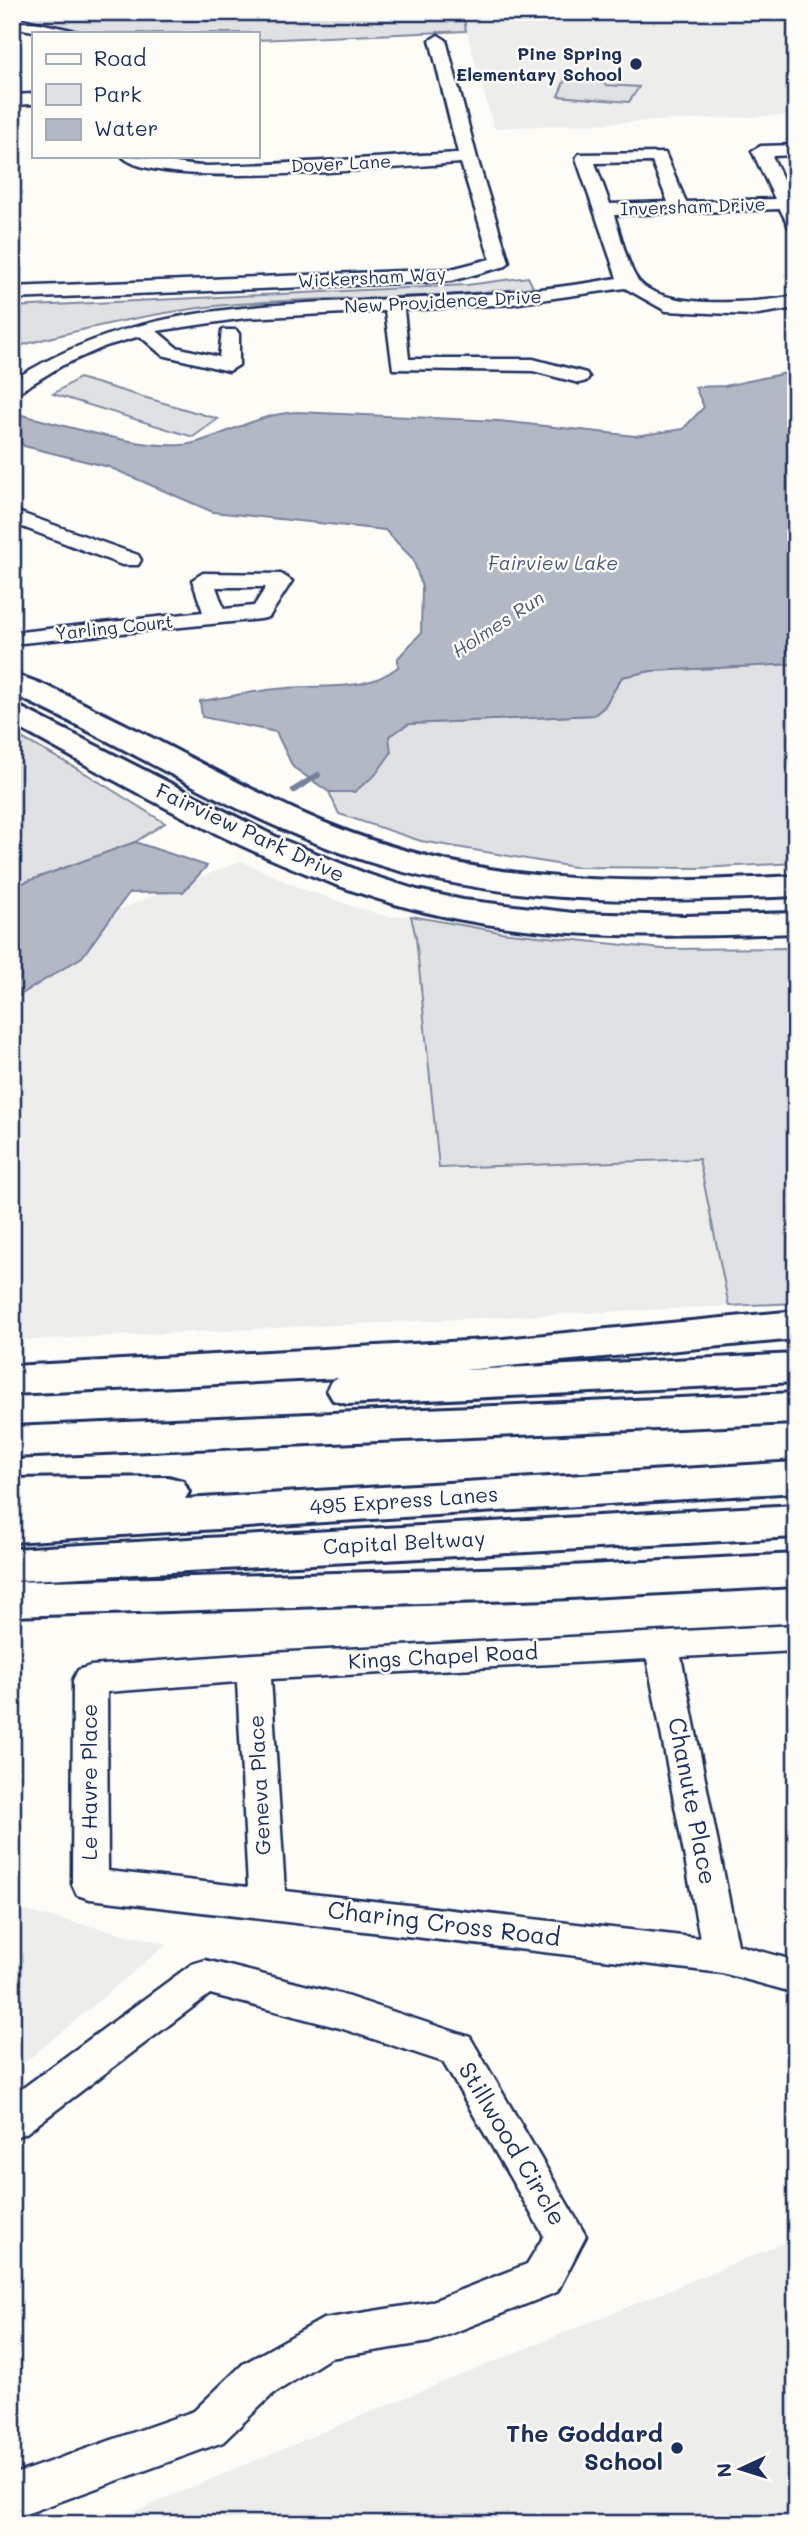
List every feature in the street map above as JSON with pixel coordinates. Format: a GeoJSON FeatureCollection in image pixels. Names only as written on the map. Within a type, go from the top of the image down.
{"type":"FeatureCollection","features":[{"type":"Feature","properties":{"kind":"main road","name":"Fairview Park Drive"},"geometry":{"type":"LineString","coordinates":[[12,683],[302,823],[376,854],[408,863],[492,881],[608,892],[796,886]]}},
{"type":"Feature","properties":{"kind":"main road","name":"Fairview Park Drive"},"geometry":{"type":"LineString","coordinates":[[12,712],[277,850],[356,882],[393,893],[491,915],[559,922],[686,927],[796,923]]}},
{"type":"Feature","properties":{"kind":"main road"},"geometry":{"type":"LineString","coordinates":[[12,1380],[312,1366],[597,1347],[796,1325]]}},
{"type":"Feature","properties":{"kind":"main road"},"geometry":{"type":"LineString","coordinates":[[12,1406],[796,1368]]}},
{"type":"Feature","properties":{"kind":"main road"},"geometry":{"type":"LineString","coordinates":[[12,1442],[796,1408]]}},
{"type":"Feature","properties":{"kind":"main road"},"geometry":{"type":"LineString","coordinates":[[12,1466],[550,1419]]}},
{"type":"Feature","properties":{"kind":"main road","name":"495 Express Lanes"},"geometry":{"type":"LineString","coordinates":[[12,1526],[796,1477]]}},
{"type":"Feature","properties":{"kind":"main road"},"geometry":{"type":"LineString","coordinates":[[12,1495],[677,1483]]}},
{"type":"Feature","properties":{"kind":"main road","name":"Capital Beltway"},"geometry":{"type":"LineString","coordinates":[[12,1565],[796,1521]]}},
{"type":"Feature","properties":{"kind":"main road"},"geometry":{"type":"LineString","coordinates":[[12,1599],[551,1583],[796,1570]]}},
{"type":"Feature","properties":{"kind":"street"},"geometry":{"type":"LineString","coordinates":[[12,22],[60,32]]}},
{"type":"Feature","properties":{"kind":"street","name":"Wickersham Way"},"geometry":{"type":"LineString","coordinates":[[12,293],[451,275],[500,262],[468,158],[438,40]]}},
{"type":"Feature","properties":{"kind":"street"},"geometry":{"type":"LineString","coordinates":[[12,100],[32,99]]}},
{"type":"Feature","properties":{"kind":"street","name":"Inversham Drive"},"geometry":{"type":"LineString","coordinates":[[796,149],[761,151],[796,225]]}},
{"type":"Feature","properties":{"kind":"street"},"geometry":{"type":"LineString","coordinates":[[678,207],[659,157],[584,158],[628,282],[666,305],[752,309],[796,302]]}},
{"type":"Feature","properties":{"kind":"street","name":"Dover Lane"},"geometry":{"type":"LineString","coordinates":[[136,158],[153,164],[204,171],[468,158]]}},
{"type":"Feature","properties":{"kind":"street","name":"Inversham Drive"},"geometry":{"type":"LineString","coordinates":[[776,184],[796,183]]}},
{"type":"Feature","properties":{"kind":"street","name":"Inversham Drive"},"geometry":{"type":"LineString","coordinates":[[601,210],[785,204]]}},
{"type":"Feature","properties":{"kind":"street","name":"New Providence Drive"},"geometry":{"type":"LineString","coordinates":[[12,390],[30,376],[73,353],[143,329],[230,313],[520,299],[628,282]]}},
{"type":"Feature","properties":{"kind":"street"},"geometry":{"type":"LineString","coordinates":[[394,306],[400,365],[533,365],[579,376]]}},
{"type":"Feature","properties":{"kind":"street"},"geometry":{"type":"LineString","coordinates":[[143,329],[169,351],[229,365],[229,334]]}},
{"type":"Feature","properties":{"kind":"street"},"geometry":{"type":"LineString","coordinates":[[12,516],[130,560]]}},
{"type":"Feature","properties":{"kind":"street","name":"Yarling Court"},"geometry":{"type":"LineString","coordinates":[[12,637],[216,617]]}},
{"type":"Feature","properties":{"kind":"street","name":"Kings Chapel Road"},"geometry":{"type":"LineString","coordinates":[[90,1680],[253,1667],[796,1638]]}},
{"type":"Feature","properties":{"kind":"street","name":"Chanute Place"},"geometry":{"type":"LineString","coordinates":[[661,1644],[722,1957]]}},
{"type":"Feature","properties":{"kind":"street","name":"Geneva Place"},"geometry":{"type":"LineString","coordinates":[[253,1667],[267,1903]]}},
{"type":"Feature","properties":{"kind":"street","name":"Le Havre Place"},"geometry":{"type":"LineString","coordinates":[[90,1680],[90,1884]]}},
{"type":"Feature","properties":{"kind":"street","name":"Charing Cross Road"},"geometry":{"type":"LineString","coordinates":[[90,1884],[722,1957],[796,1977]]}},
{"type":"Feature","properties":{"kind":"street","name":"Stillwood Circle"},"geometry":{"type":"LineString","coordinates":[[12,2120],[205,1976],[340,2011],[456,2049],[566,2236],[542,2278],[430,2322],[323,2339],[258,2379],[208,2427],[12,2497]]}},
{"type":"Feature","properties":{"kind":"shaded area","name":"Pine Spring Elementary School"},"geometry":{"type":"Polygon","coordinates":[[[461,12],[796,12],[796,115],[494,128],[461,12]]]}},
{"type":"Feature","properties":{"kind":"shaded area"},"geometry":{"type":"Polygon","coordinates":[[[241,861],[300,888],[355,907],[389,917],[411,915],[416,938],[440,1168],[699,1159],[729,1306],[12,1341],[12,952],[241,861]]]}},
{"type":"Feature","properties":{"kind":"shaded area"},"geometry":{"type":"Polygon","coordinates":[[[12,1908],[167,1944],[12,2073],[12,1908]]]}},
{"type":"Feature","properties":{"kind":"shaded area"},"geometry":{"type":"Polygon","coordinates":[[[796,2238],[796,2524],[105,2524],[363,2415],[796,2238]]]}},
{"type":"Feature","properties":{"kind":"green space"},"geometry":{"type":"Polygon","coordinates":[[[12,12],[463,12],[466,31],[259,40],[259,32],[87,32],[12,16],[12,12]]]}},
{"type":"Feature","properties":{"kind":"green space"},"geometry":{"type":"Polygon","coordinates":[[[567,75],[592,77],[606,85],[639,87],[629,102],[558,96],[567,75]]]}},
{"type":"Feature","properties":{"kind":"green space"},"geometry":{"type":"Polygon","coordinates":[[[528,277],[533,287],[453,294],[294,300],[189,309],[113,323],[12,348],[12,307],[467,285],[528,277]]]}},
{"type":"Feature","properties":{"kind":"green space"},"geometry":{"type":"Polygon","coordinates":[[[79,378],[218,419],[193,437],[53,394],[79,378]]]}},
{"type":"Feature","properties":{"kind":"green space"},"geometry":{"type":"Polygon","coordinates":[[[796,664],[796,863],[699,868],[574,867],[421,841],[339,814],[329,792],[354,792],[389,736],[409,724],[594,715],[604,707],[622,677],[651,671],[796,664]]]}},
{"type":"Feature","properties":{"kind":"green space"},"geometry":{"type":"Polygon","coordinates":[[[16,735],[85,773],[165,823],[135,842],[12,887],[12,737],[16,735]]]}},
{"type":"Feature","properties":{"kind":"green space"},"geometry":{"type":"Polygon","coordinates":[[[411,916],[500,932],[662,949],[796,948],[796,1303],[729,1306],[699,1159],[439,1168],[416,938],[411,916]]]}},
{"type":"Feature","properties":{"kind":"water","name":"Fairview Lake"},"geometry":{"type":"Polygon","coordinates":[[[796,371],[796,664],[651,671],[622,677],[604,707],[594,715],[409,724],[389,736],[391,753],[375,775],[354,792],[329,792],[293,767],[276,732],[202,717],[200,701],[276,689],[359,684],[372,681],[398,667],[398,658],[421,633],[422,587],[413,559],[385,530],[213,512],[109,467],[24,446],[12,431],[12,420],[18,414],[132,441],[177,445],[207,439],[270,416],[297,412],[499,421],[635,436],[683,429],[704,407],[695,387],[725,386],[796,371]]]}},
{"type":"Feature","properties":{"kind":"water"},"geometry":{"type":"Polygon","coordinates":[[[135,842],[207,866],[183,892],[129,893],[82,957],[12,1000],[12,887],[135,842]]]}},
{"type":"Feature","properties":{"kind":"waterway","name":"Holmes Run"},"geometry":{"type":"LineString","coordinates":[[294,790],[318,775]]}},
{"type":"Feature","properties":{"kind":"place","name":"Pine Spring Elementary School"},"geometry":{"type":"Point","coordinates":[636,64]}},
{"type":"Feature","properties":{"kind":"place","name":"The Goddard School"},"geometry":{"type":"Point","coordinates":[677,2448]}}]}
